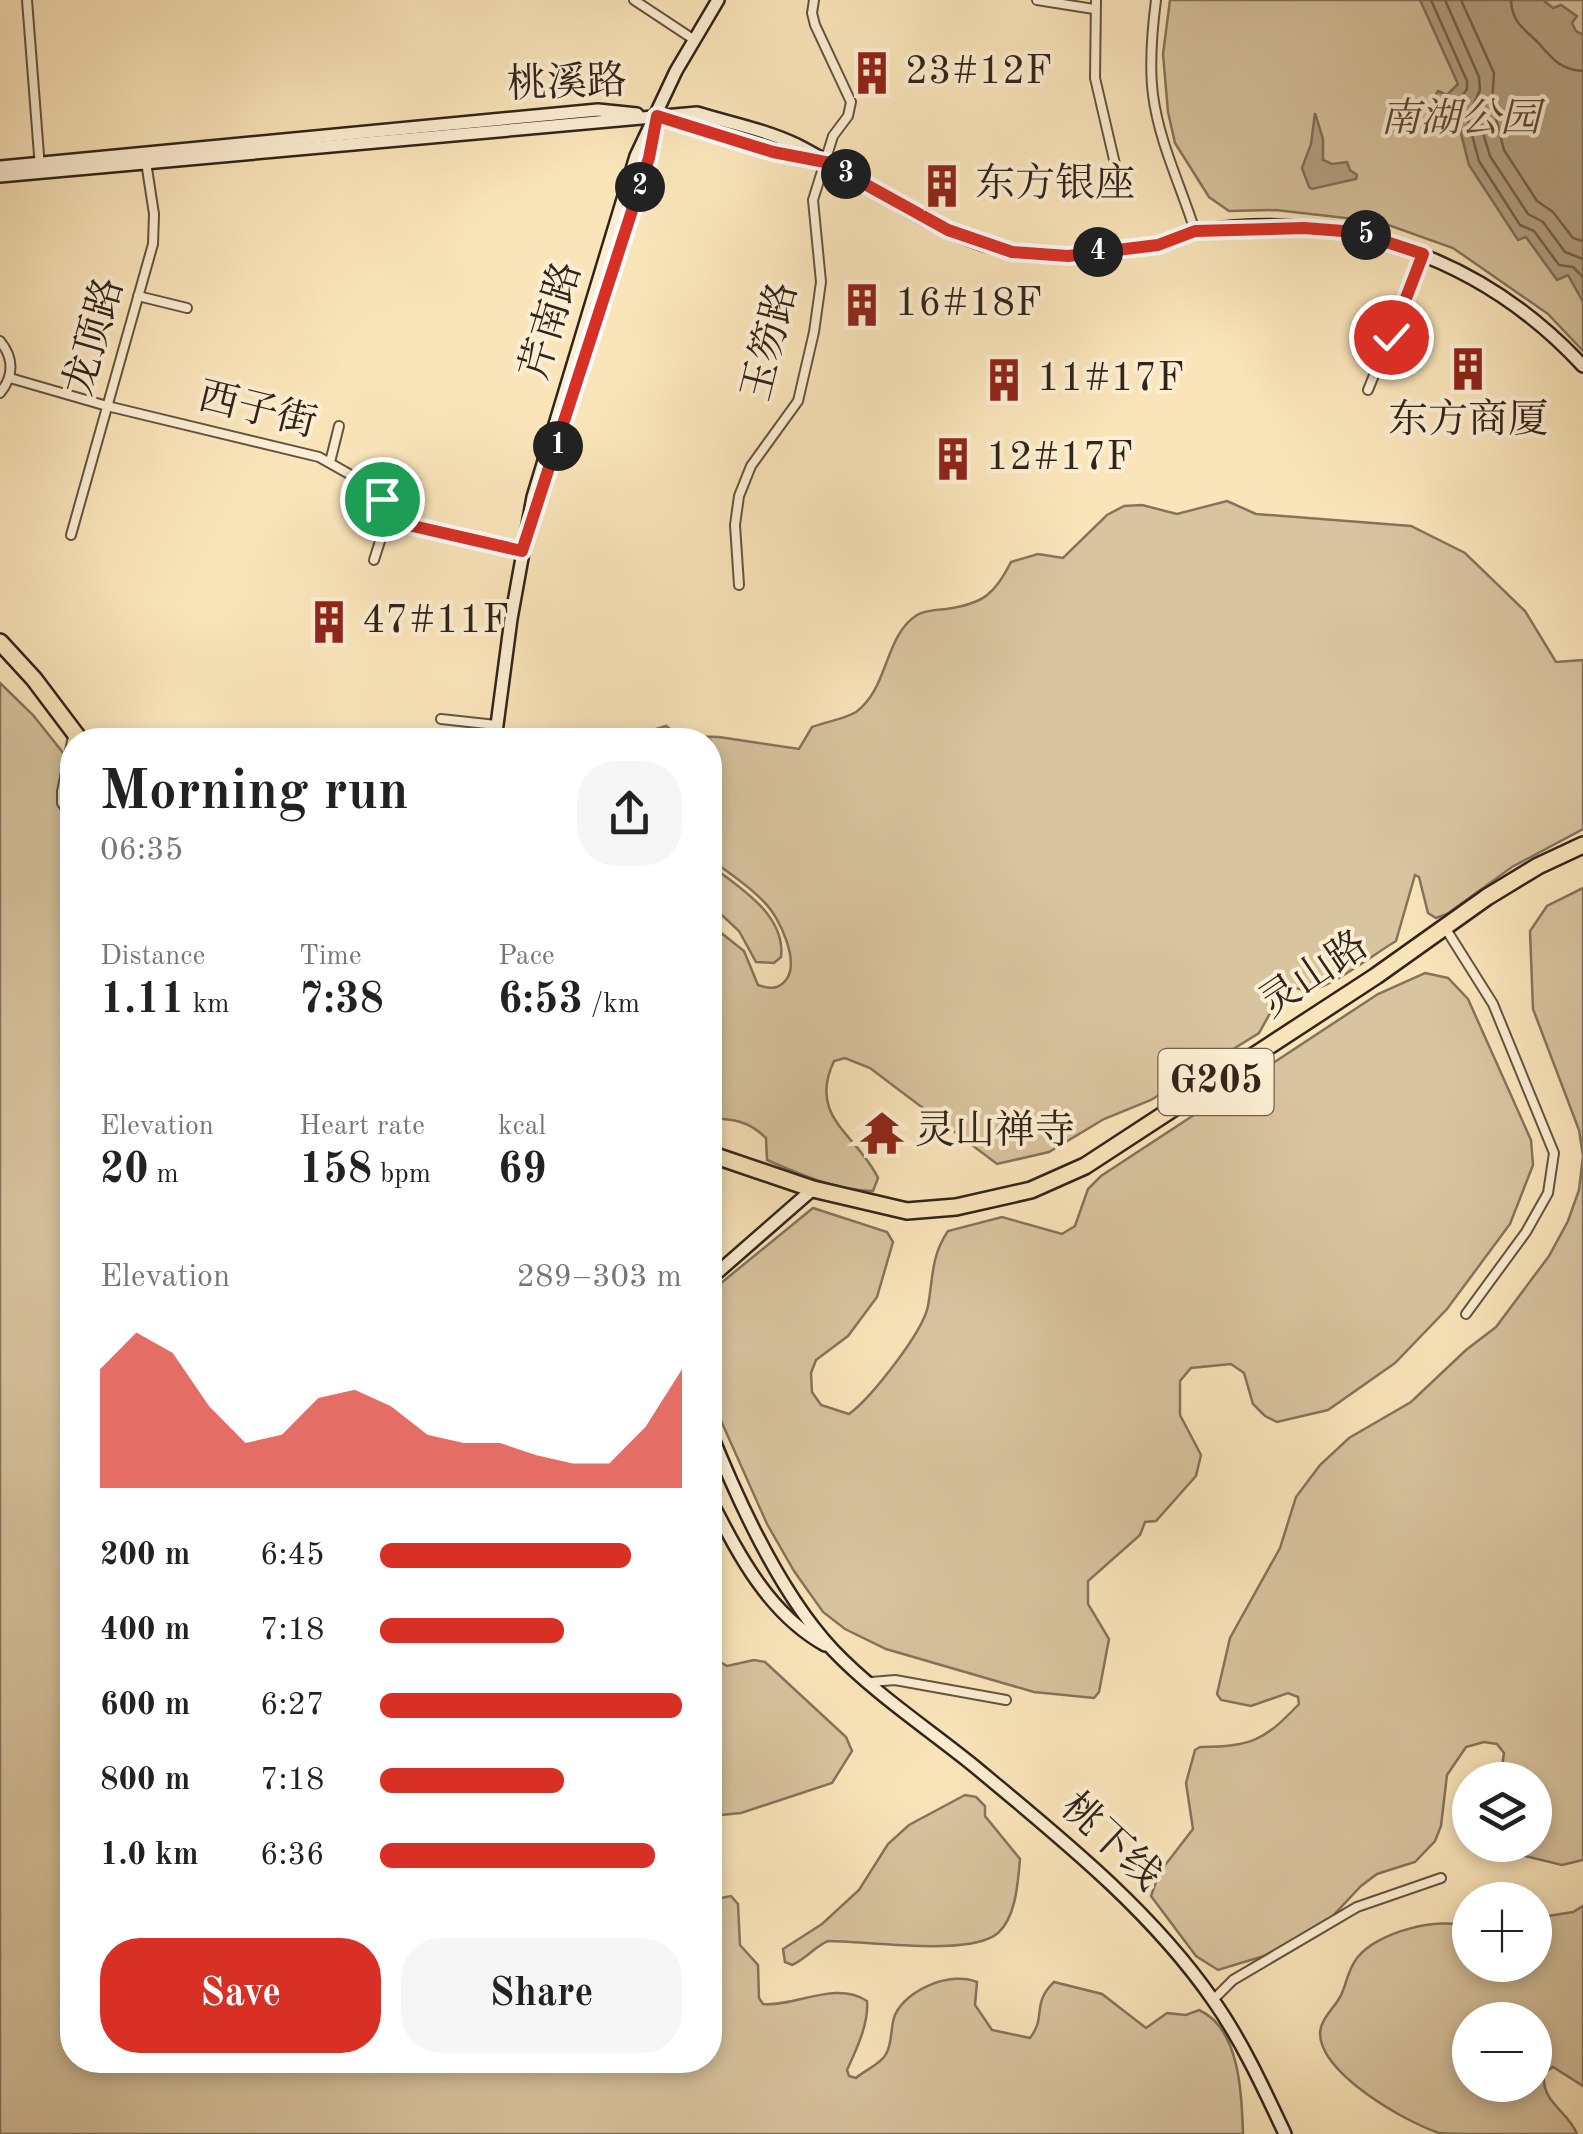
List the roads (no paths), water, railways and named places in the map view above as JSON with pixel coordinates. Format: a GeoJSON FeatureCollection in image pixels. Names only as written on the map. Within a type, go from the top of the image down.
{"type":"FeatureCollection","features":[{"type":"Feature","properties":{"kind":"highway"},"geometry":{"type":"LineString","coordinates":[[0,642],[24,666],[68,728]]}},
{"type":"Feature","properties":{"kind":"highway","name":"灵山路"},"geometry":{"type":"LineString","coordinates":[[813,1189],[876,1206],[922,1211],[998,1199],[1064,1177],[1188,1101],[1444,926],[1538,866],[1583,845]]}},
{"type":"Feature","properties":{"kind":"highway","name":"G205"},"geometry":{"type":"LineString","coordinates":[[722,1158],[813,1189]]}},
{"type":"Feature","properties":{"kind":"main road","name":"芹南路"},"geometry":{"type":"LineString","coordinates":[[496,728],[533,497],[636,156],[693,39],[718,0]]}},
{"type":"Feature","properties":{"kind":"main road","name":"桃溪路"},"geometry":{"type":"LineString","coordinates":[[0,166],[40,167],[697,113],[778,136],[948,230],[1012,252],[1068,256],[1158,245],[1195,231],[1304,228],[1356,232],[1444,262],[1526,313],[1583,366]]}},
{"type":"Feature","properties":{"kind":"main road","name":"桃溪路"},"geometry":{"type":"LineString","coordinates":[[0,176],[40,167]]}},
{"type":"Feature","properties":{"kind":"main road"},"geometry":{"type":"LineString","coordinates":[[722,1269],[813,1189]]}},
{"type":"Feature","properties":{"kind":"main road"},"geometry":{"type":"LineString","coordinates":[[722,1457],[795,1602],[833,1650]]}},
{"type":"Feature","properties":{"kind":"main road"},"geometry":{"type":"LineString","coordinates":[[722,1521],[756,1584],[796,1626],[833,1650]]}},
{"type":"Feature","properties":{"kind":"main road","name":"桃下线"},"geometry":{"type":"LineString","coordinates":[[833,1650],[1037,1818],[1136,1910],[1213,2000],[1263,2086],[1285,2134]]}},
{"type":"Feature","properties":{"kind":"street"},"geometry":{"type":"LineString","coordinates":[[27,0],[40,167]]}},
{"type":"Feature","properties":{"kind":"street"},"geometry":{"type":"LineString","coordinates":[[634,0],[693,39]]}},
{"type":"Feature","properties":{"kind":"street","name":"玉笏路"},"geometry":{"type":"LineString","coordinates":[[739,585],[739,496],[752,466],[798,401],[814,332],[820,282],[813,200],[833,136],[848,116],[851,102],[815,25],[814,0]]}},
{"type":"Feature","properties":{"kind":"street"},"geometry":{"type":"LineString","coordinates":[[1037,0],[1095,4],[1096,78],[1118,181]]}},
{"type":"Feature","properties":{"kind":"street"},"geometry":{"type":"LineString","coordinates":[[1156,0],[1152,92],[1166,152],[1195,231]]}},
{"type":"Feature","properties":{"kind":"street","name":"龙顶路"},"geometry":{"type":"LineString","coordinates":[[71,535],[155,233],[145,157]]}},
{"type":"Feature","properties":{"kind":"street"},"geometry":{"type":"LineString","coordinates":[[1368,390],[1423,254]]}},
{"type":"Feature","properties":{"kind":"street"},"geometry":{"type":"LineString","coordinates":[[138,296],[187,308]]}},
{"type":"Feature","properties":{"kind":"street"},"geometry":{"type":"LineString","coordinates":[[0,341],[9,355],[10,378],[0,393]]}},
{"type":"Feature","properties":{"kind":"street","name":"西子街"},"geometry":{"type":"LineString","coordinates":[[10,378],[330,462],[374,488],[388,519]]}},
{"type":"Feature","properties":{"kind":"street"},"geometry":{"type":"LineString","coordinates":[[330,462],[340,426]]}},
{"type":"Feature","properties":{"kind":"street"},"geometry":{"type":"LineString","coordinates":[[374,560],[388,519],[522,551]]}},
{"type":"Feature","properties":{"kind":"street"},"geometry":{"type":"LineString","coordinates":[[441,719],[496,725]]}},
{"type":"Feature","properties":{"kind":"street"},"geometry":{"type":"LineString","coordinates":[[1444,926],[1493,1004],[1554,1153],[1548,1193],[1526,1232],[1466,1314]]}},
{"type":"Feature","properties":{"kind":"street"},"geometry":{"type":"LineString","coordinates":[[871,1682],[895,1680],[1006,1700]]}},
{"type":"Feature","properties":{"kind":"street"},"geometry":{"type":"LineString","coordinates":[[1213,2000],[1233,1980],[1356,1906],[1441,1878]]}},
{"type":"Feature","properties":{"kind":"water"},"geometry":{"type":"Polygon","coordinates":[[[1420,0],[1543,0],[1553,8],[1561,5],[1577,16],[1572,23],[1583,35],[1583,302],[1568,275],[1557,280],[1526,237],[1518,240],[1469,165],[1457,118],[1447,120],[1443,108],[1437,108],[1433,99],[1438,91],[1447,95],[1458,84],[1420,0]]]}},
{"type":"Feature","properties":{"kind":"water"},"geometry":{"type":"Polygon","coordinates":[[[1315,113],[1323,139],[1323,160],[1332,164],[1347,162],[1356,179],[1309,187],[1302,168],[1311,144],[1315,113]]]}},
{"type":"Feature","properties":{"kind":"place","name":"23#12F"},"geometry":{"type":"Point","coordinates":[872,73]}},
{"type":"Feature","properties":{"kind":"place","name":"东方银座"},"geometry":{"type":"Point","coordinates":[942,186]}},
{"type":"Feature","properties":{"kind":"place","name":"16#18F"},"geometry":{"type":"Point","coordinates":[862,305]}},
{"type":"Feature","properties":{"kind":"place","name":"东方商厦"},"geometry":{"type":"Point","coordinates":[1468,369]}},
{"type":"Feature","properties":{"kind":"place","name":"11#17F"},"geometry":{"type":"Point","coordinates":[1004,380]}},
{"type":"Feature","properties":{"kind":"place","name":"12#17F"},"geometry":{"type":"Point","coordinates":[953,459]}},
{"type":"Feature","properties":{"kind":"place","name":"47#11F"},"geometry":{"type":"Point","coordinates":[329,622]}},
{"type":"Feature","properties":{"kind":"place","name":"灵山禅寺"},"geometry":{"type":"Point","coordinates":[882,1133]}},
{"type":"Feature","properties":{"kind":"park label","name":"南湖公园"},"geometry":{"type":"Point","coordinates":[1460,121]}}]}
